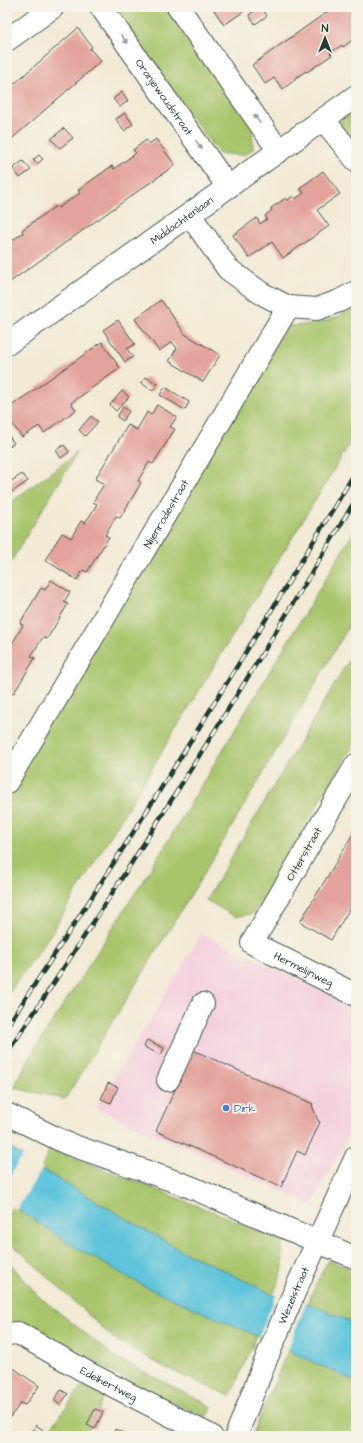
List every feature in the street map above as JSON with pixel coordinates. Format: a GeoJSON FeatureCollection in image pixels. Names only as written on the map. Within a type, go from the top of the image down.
{"type":"FeatureCollection","features":[{"type":"Feature","properties":{"kind":"street"},"geometry":{"type":"LineString","coordinates":[[7,40],[53,7]]}},
{"type":"Feature","properties":{"kind":"street","name":"Oranjewoudstraat"},"geometry":{"type":"LineString","coordinates":[[101,7],[228,187]]}},
{"type":"Feature","properties":{"kind":"street"},"geometry":{"type":"LineString","coordinates":[[178,7],[279,151]]}},
{"type":"Feature","properties":{"kind":"street","name":"Middachtenlaan"},"geometry":{"type":"LineString","coordinates":[[7,344],[356,96]]}},
{"type":"Feature","properties":{"kind":"street"},"geometry":{"type":"LineString","coordinates":[[324,119],[356,160]]}},
{"type":"Feature","properties":{"kind":"street"},"geometry":{"type":"LineString","coordinates":[[190,215],[228,269],[261,293],[288,307],[318,309],[339,301],[356,292]]}},
{"type":"Feature","properties":{"kind":"street","name":"Nijenrodestraat"},"geometry":{"type":"LineString","coordinates":[[7,782],[288,307]]}},
{"type":"Feature","properties":{"kind":"street","name":"Otterstraat"},"geometry":{"type":"LineString","coordinates":[[252,943],[356,765]]}},
{"type":"Feature","properties":{"kind":"street","name":"Hermelijnweg"},"geometry":{"type":"LineString","coordinates":[[252,943],[356,995]]}},
{"type":"Feature","properties":{"kind":"street"},"geometry":{"type":"LineString","coordinates":[[168,1080],[203,1004]]}},
{"type":"Feature","properties":{"kind":"street"},"geometry":{"type":"LineString","coordinates":[[7,1114],[66,1143],[188,1186],[356,1258]]}},
{"type":"Feature","properties":{"kind":"street","name":"Wezelstraat"},"geometry":{"type":"LineString","coordinates":[[236,1436],[294,1292],[356,1157]]}},
{"type":"Feature","properties":{"kind":"street","name":"Edelhertweg"},"geometry":{"type":"LineString","coordinates":[[7,1334],[18,1333],[88,1373],[212,1436]]}},
{"type":"Feature","properties":{"kind":"shaded area"},"geometry":{"type":"Polygon","coordinates":[[[202,934],[356,1006],[356,1122],[311,1205],[96,1108],[202,934]]]}},
{"type":"Feature","properties":{"kind":"green space"},"geometry":{"type":"Polygon","coordinates":[[[114,7],[166,7],[252,124],[253,149],[244,155],[219,154],[114,7]]]}},
{"type":"Feature","properties":{"kind":"green space"},"geometry":{"type":"Polygon","coordinates":[[[356,109],[356,147],[339,121],[356,109]]]}},
{"type":"Feature","properties":{"kind":"green space"},"geometry":{"type":"Polygon","coordinates":[[[356,306],[356,433],[52,932],[7,996],[7,785],[287,326],[323,322],[339,316],[356,306]]]}},
{"type":"Feature","properties":{"kind":"green space"},"geometry":{"type":"Polygon","coordinates":[[[77,453],[7,568],[7,505],[77,453]]]}},
{"type":"Feature","properties":{"kind":"green space"},"geometry":{"type":"Polygon","coordinates":[[[356,528],[356,614],[211,862],[65,1099],[14,1088],[31,1055],[159,856],[356,528]]]}},
{"type":"Feature","properties":{"kind":"green space"},"geometry":{"type":"Polygon","coordinates":[[[356,648],[356,740],[254,913],[236,917],[206,900],[356,648]]]}},
{"type":"Feature","properties":{"kind":"green space"},"geometry":{"type":"Polygon","coordinates":[[[50,1148],[282,1239],[283,1270],[273,1295],[209,1263],[187,1254],[41,1169],[50,1148]]]}},
{"type":"Feature","properties":{"kind":"green space"},"geometry":{"type":"Polygon","coordinates":[[[13,1206],[73,1246],[146,1287],[257,1336],[230,1396],[166,1368],[113,1338],[7,1239],[7,1215],[13,1206]]]}},
{"type":"Feature","properties":{"kind":"green space"},"geometry":{"type":"Polygon","coordinates":[[[7,1259],[37,1295],[115,1357],[213,1407],[206,1417],[142,1388],[7,1318],[7,1259]]]}},
{"type":"Feature","properties":{"kind":"green space"},"geometry":{"type":"Polygon","coordinates":[[[328,1260],[356,1271],[356,1324],[307,1303],[328,1260]]]}},
{"type":"Feature","properties":{"kind":"green space"},"geometry":{"type":"Polygon","coordinates":[[[288,1350],[356,1382],[356,1436],[252,1436],[288,1350]]]}},
{"type":"Feature","properties":{"kind":"green space"},"geometry":{"type":"Polygon","coordinates":[[[82,1386],[105,1395],[86,1436],[45,1436],[82,1386]]]}},
{"type":"Feature","properties":{"kind":"water"},"geometry":{"type":"Polygon","coordinates":[[[7,1145],[41,1169],[187,1254],[209,1263],[273,1295],[307,1303],[356,1324],[356,1382],[146,1287],[73,1246],[7,1202],[7,1145]]]}},
{"type":"Feature","properties":{"kind":"pier"},"geometry":{"type":"Polygon","coordinates":[[[23,1155],[43,1168],[16,1210],[7,1204],[7,1180],[23,1155]]]}},
{"type":"Feature","properties":{"kind":"pier"},"geometry":{"type":"Polygon","coordinates":[[[277,1293],[307,1301],[287,1351],[258,1338],[277,1293]]]}},
{"type":"Feature","properties":{"kind":"building"},"geometry":{"type":"Polygon","coordinates":[[[212,7],[250,7],[224,25],[212,7]]]}},
{"type":"Feature","properties":{"kind":"building"},"geometry":{"type":"Polygon","coordinates":[[[261,7],[267,16],[255,24],[249,15],[261,7]]]}},
{"type":"Feature","properties":{"kind":"building"},"geometry":{"type":"Polygon","coordinates":[[[334,7],[356,7],[356,37],[343,47],[342,45],[330,53],[332,55],[294,79],[295,80],[283,89],[274,78],[265,84],[252,65],[334,7]]]}},
{"type":"Feature","properties":{"kind":"building"},"geometry":{"type":"Polygon","coordinates":[[[78,28],[92,47],[90,49],[101,61],[7,143],[7,90],[78,28]]]}},
{"type":"Feature","properties":{"kind":"building"},"geometry":{"type":"Polygon","coordinates":[[[122,92],[128,101],[120,107],[113,99],[122,92]]]}},
{"type":"Feature","properties":{"kind":"building"},"geometry":{"type":"Polygon","coordinates":[[[125,113],[133,124],[124,131],[116,119],[125,113]]]}},
{"type":"Feature","properties":{"kind":"building"},"geometry":{"type":"Polygon","coordinates":[[[64,128],[73,138],[60,148],[51,139],[64,128]]]}},
{"type":"Feature","properties":{"kind":"building"},"geometry":{"type":"Polygon","coordinates":[[[156,139],[175,165],[7,284],[7,244],[23,233],[22,230],[56,206],[58,208],[80,193],[78,190],[112,166],[114,169],[136,153],[133,150],[146,140],[149,144],[156,139]]]}},
{"type":"Feature","properties":{"kind":"building"},"geometry":{"type":"Polygon","coordinates":[[[39,155],[43,159],[37,164],[33,160],[39,155]]]}},
{"type":"Feature","properties":{"kind":"building"},"geometry":{"type":"Polygon","coordinates":[[[23,161],[31,170],[20,178],[13,168],[23,161]]]}},
{"type":"Feature","properties":{"kind":"building"},"geometry":{"type":"Polygon","coordinates":[[[323,171],[340,194],[317,210],[329,226],[283,258],[272,242],[249,258],[233,235],[257,218],[260,224],[267,219],[265,216],[272,210],[271,208],[286,198],[287,201],[293,196],[295,199],[304,193],[300,188],[323,171]]]}},
{"type":"Feature","properties":{"kind":"building"},"geometry":{"type":"Polygon","coordinates":[[[161,300],[185,334],[220,355],[203,382],[169,361],[177,348],[172,342],[159,351],[135,319],[161,300]]]}},
{"type":"Feature","properties":{"kind":"building"},"geometry":{"type":"Polygon","coordinates":[[[118,320],[135,344],[127,349],[133,357],[125,362],[103,330],[118,320]]]}},
{"type":"Feature","properties":{"kind":"building"},"geometry":{"type":"Polygon","coordinates":[[[102,342],[120,368],[71,403],[76,410],[44,433],[39,426],[22,437],[7,417],[7,409],[102,342]]]}},
{"type":"Feature","properties":{"kind":"building"},"geometry":{"type":"Polygon","coordinates":[[[146,377],[157,384],[153,391],[141,383],[146,377]]]}},
{"type":"Feature","properties":{"kind":"building"},"geometry":{"type":"Polygon","coordinates":[[[165,387],[189,402],[185,410],[160,395],[165,387]]]}},
{"type":"Feature","properties":{"kind":"building"},"geometry":{"type":"Polygon","coordinates":[[[122,391],[129,397],[116,411],[110,405],[122,391]]]}},
{"type":"Feature","properties":{"kind":"building"},"geometry":{"type":"Polygon","coordinates":[[[157,405],[177,417],[170,427],[175,429],[153,464],[149,462],[138,481],[141,483],[120,518],[116,516],[105,535],[109,537],[87,572],[83,570],[77,580],[45,560],[62,533],[71,538],[81,521],[85,523],[91,514],[97,504],[93,502],[104,484],[95,479],[128,425],[137,430],[147,412],[151,415],[157,405]]]}},
{"type":"Feature","properties":{"kind":"building"},"geometry":{"type":"Polygon","coordinates":[[[123,407],[129,411],[123,421],[117,417],[123,407]]]}},
{"type":"Feature","properties":{"kind":"building"},"geometry":{"type":"Polygon","coordinates":[[[91,416],[98,422],[85,436],[79,430],[91,416]]]}},
{"type":"Feature","properties":{"kind":"building"},"geometry":{"type":"Polygon","coordinates":[[[7,433],[14,443],[7,448],[7,433]]]}},
{"type":"Feature","properties":{"kind":"building"},"geometry":{"type":"Polygon","coordinates":[[[64,445],[69,452],[61,458],[56,450],[64,445]]]}},
{"type":"Feature","properties":{"kind":"building"},"geometry":{"type":"Polygon","coordinates":[[[22,474],[28,481],[12,492],[7,484],[22,474]]]}},
{"type":"Feature","properties":{"kind":"building"},"geometry":{"type":"Polygon","coordinates":[[[51,580],[70,592],[64,602],[68,604],[47,639],[43,637],[31,656],[35,658],[14,693],[10,691],[7,696],[7,644],[8,642],[12,644],[23,625],[20,623],[41,588],[45,590],[51,580]]]}},
{"type":"Feature","properties":{"kind":"building"},"geometry":{"type":"Polygon","coordinates":[[[356,829],[356,898],[331,940],[300,922],[356,829]]]}},
{"type":"Feature","properties":{"kind":"building"},"geometry":{"type":"Polygon","coordinates":[[[147,1040],[164,1048],[161,1055],[144,1047],[147,1040]]]}},
{"type":"Feature","properties":{"kind":"building"},"geometry":{"type":"Polygon","coordinates":[[[193,1050],[313,1104],[312,1105],[318,1121],[320,1122],[305,1155],[297,1151],[281,1187],[156,1131],[193,1050]]]}},
{"type":"Feature","properties":{"kind":"building"},"geometry":{"type":"Polygon","coordinates":[[[108,1083],[118,1087],[111,1103],[101,1099],[108,1083]]]}},
{"type":"Feature","properties":{"kind":"building"},"geometry":{"type":"Polygon","coordinates":[[[12,1367],[39,1386],[25,1405],[21,1403],[7,1421],[7,1374],[12,1367]]]}},
{"type":"Feature","properties":{"kind":"building"},"geometry":{"type":"Polygon","coordinates":[[[61,1390],[68,1394],[60,1405],[54,1400],[61,1390]]]}},
{"type":"Feature","properties":{"kind":"building"},"geometry":{"type":"Polygon","coordinates":[[[95,1409],[103,1412],[95,1429],[87,1425],[95,1409]]]}},
{"type":"Feature","properties":{"kind":"building"},"geometry":{"type":"Polygon","coordinates":[[[36,1425],[43,1430],[38,1436],[28,1436],[36,1425]]]}},
{"type":"Feature","properties":{"kind":"building"},"geometry":{"type":"Polygon","coordinates":[[[115,1429],[130,1436],[112,1436],[115,1429]]]}},
{"type":"Feature","properties":{"kind":"railway"},"geometry":{"type":"LineString","coordinates":[[7,1026],[97,889],[185,750],[356,471]]}},
{"type":"Feature","properties":{"kind":"railway"},"geometry":{"type":"LineString","coordinates":[[7,1053],[142,847],[356,499]]}},
{"type":"Feature","properties":{"kind":"place","name":"Dirk"},"geometry":{"type":"Point","coordinates":[226,1108]}}]}
